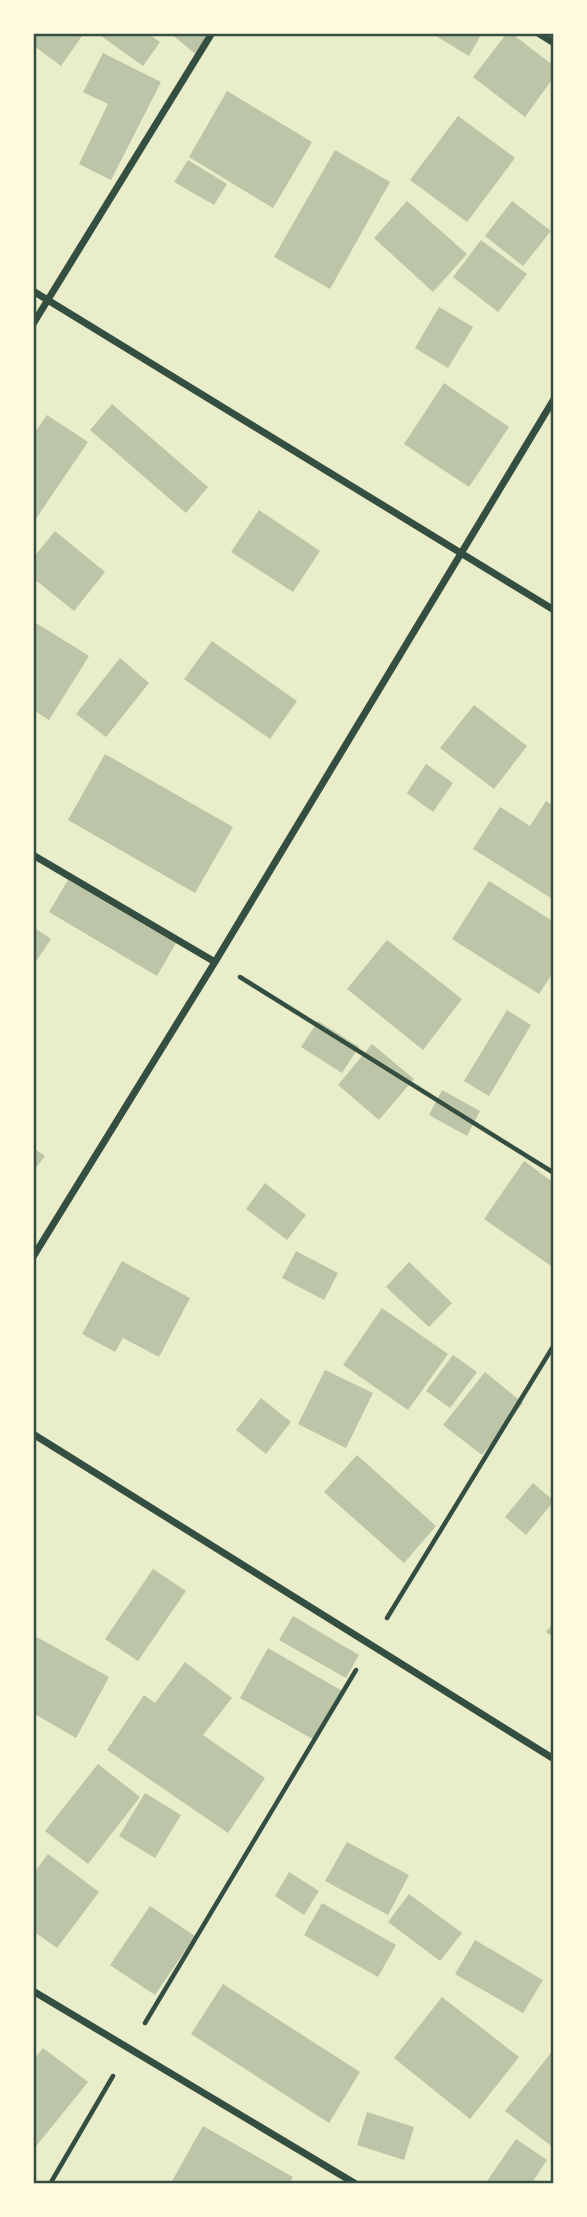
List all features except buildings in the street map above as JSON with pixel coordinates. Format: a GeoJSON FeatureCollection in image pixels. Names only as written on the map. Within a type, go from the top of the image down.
{"type":"FeatureCollection","features":[{"type":"Feature","properties":{"kind":"street"},"geometry":{"type":"LineString","coordinates":[[33,324],[212,33]]}},
{"type":"Feature","properties":{"kind":"street"},"geometry":{"type":"LineString","coordinates":[[538,33],[554,43]]}},
{"type":"Feature","properties":{"kind":"street"},"geometry":{"type":"LineString","coordinates":[[33,291],[554,610]]}},
{"type":"Feature","properties":{"kind":"street"},"geometry":{"type":"LineString","coordinates":[[33,1257],[215,962],[460,551],[554,399]]}},
{"type":"Feature","properties":{"kind":"street"},"geometry":{"type":"LineString","coordinates":[[33,855],[215,962]]}},
{"type":"Feature","properties":{"kind":"street"},"geometry":{"type":"LineString","coordinates":[[33,1434],[554,1759]]}},
{"type":"Feature","properties":{"kind":"street"},"geometry":{"type":"LineString","coordinates":[[33,1991],[356,2184]]}},
{"type":"Feature","properties":{"kind":"path"},"geometry":{"type":"LineString","coordinates":[[215,962],[554,1173]]}},
{"type":"Feature","properties":{"kind":"path"},"geometry":{"type":"LineString","coordinates":[[50,2184],[371,1644],[554,1345]]}}]}
